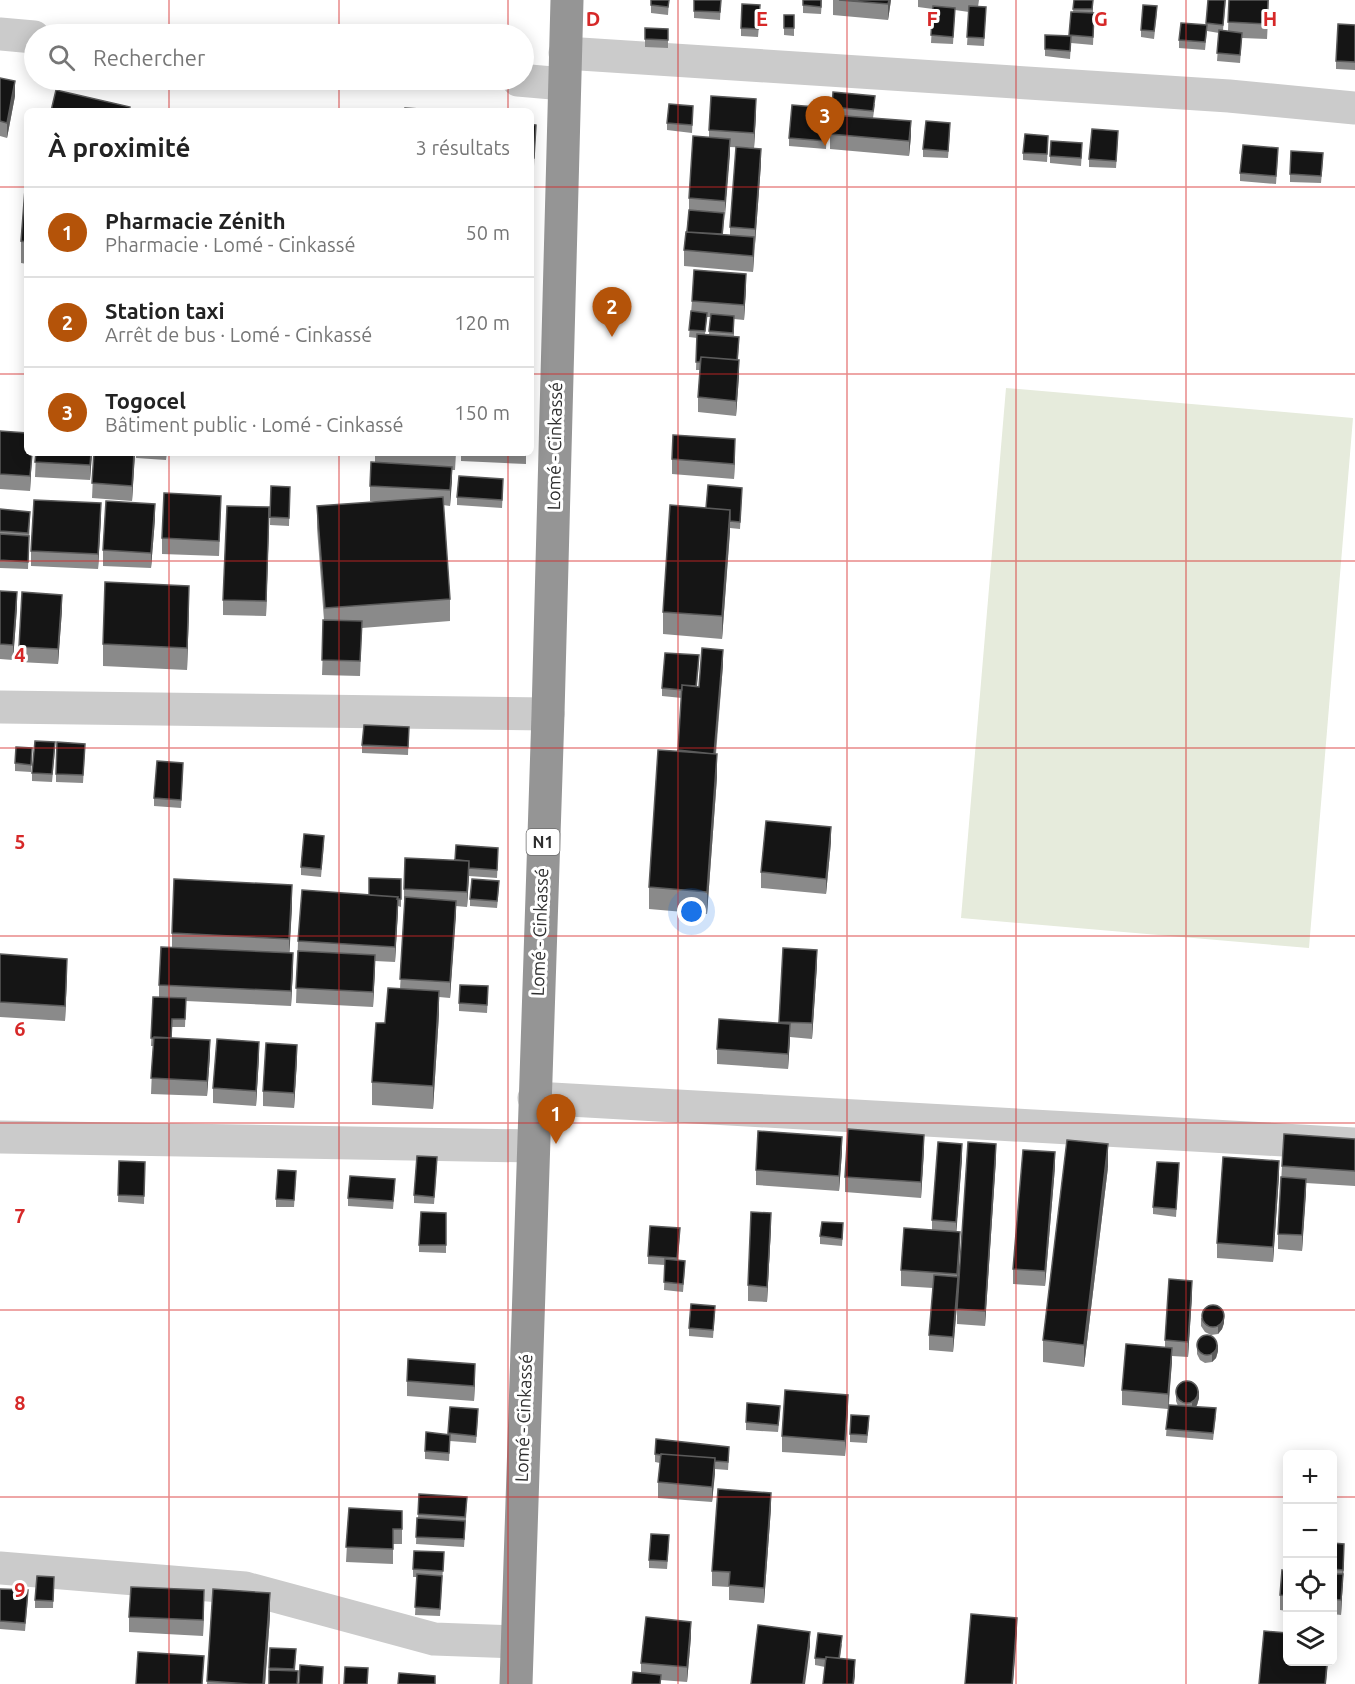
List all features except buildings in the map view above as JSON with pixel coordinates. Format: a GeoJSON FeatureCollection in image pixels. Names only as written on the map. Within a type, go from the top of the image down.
{"type":"FeatureCollection","features":[{"type":"Feature","properties":{"kind":"highway","name":"Lomé - Cinkassé"},"geometry":{"type":"LineString","coordinates":[[516,1684],[548,714],[567,0]]}},
{"type":"Feature","properties":{"kind":"street"},"geometry":{"type":"LineString","coordinates":[[0,34],[24,36]]}},
{"type":"Feature","properties":{"kind":"street"},"geometry":{"type":"LineString","coordinates":[[534,76],[565,68],[1229,96],[1355,108]]}},
{"type":"Feature","properties":{"kind":"street"},"geometry":{"type":"LineString","coordinates":[[0,707],[548,714]]}},
{"type":"Feature","properties":{"kind":"street"},"geometry":{"type":"LineString","coordinates":[[534,1098],[1355,1144]]}},
{"type":"Feature","properties":{"kind":"street"},"geometry":{"type":"LineString","coordinates":[[0,1137],[532,1146]]}},
{"type":"Feature","properties":{"kind":"street"},"geometry":{"type":"LineString","coordinates":[[0,1568],[245,1588],[434,1639],[517,1642]]}},
{"type":"Feature","properties":{"kind":"shaded area"},"geometry":{"type":"Polygon","coordinates":[[[1006,388],[1353,418],[1309,948],[961,918],[1006,388]]]}},
{"type":"Feature","properties":{"kind":"place","name":"Togocel"},"geometry":{"type":"Point","coordinates":[825,146]}},
{"type":"Feature","properties":{"kind":"place","name":"Station taxi"},"geometry":{"type":"Point","coordinates":[612,337]}},
{"type":"Feature","properties":{"kind":"place","name":"Pharmacie Zénith"},"geometry":{"type":"Point","coordinates":[556,1144]}}]}
